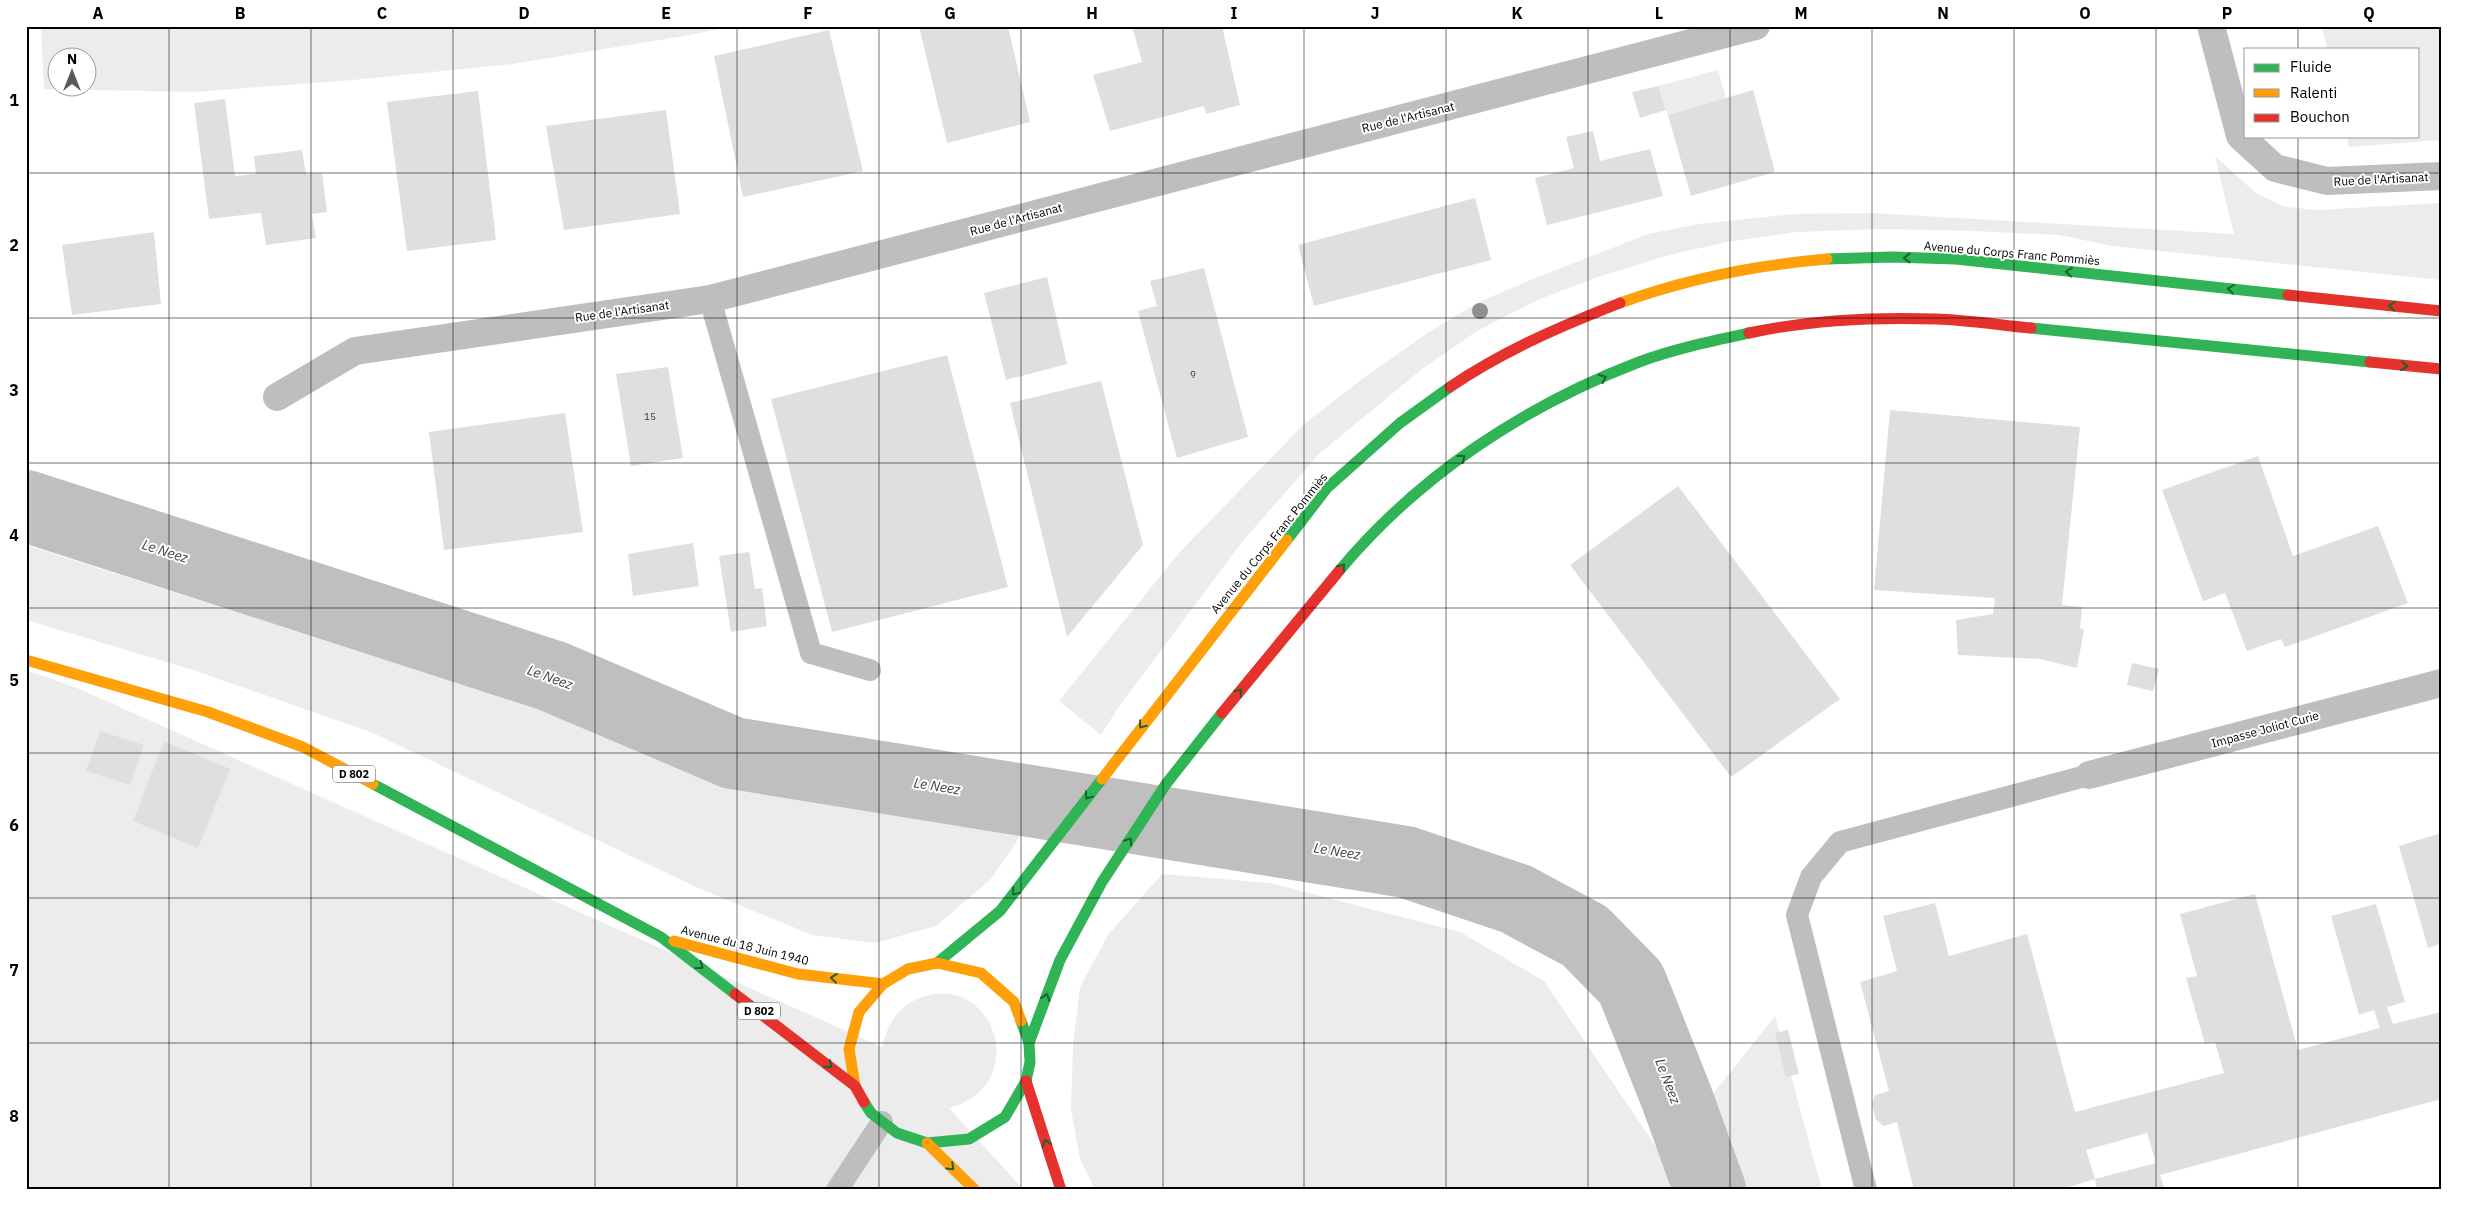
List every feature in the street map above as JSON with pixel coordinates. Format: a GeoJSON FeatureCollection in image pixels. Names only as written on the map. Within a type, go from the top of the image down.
{"type":"FeatureCollection","features":[{"type":"Feature","properties":{"kind":"main road","name":"Avenue du Corps Franc Pommiès"},"geometry":{"type":"LineString","coordinates":[[937,963],[1000,911],[1117,757],[1328,488],[1381,440],[1427,403],[1471,374],[1529,343],[1580,320],[1640,297],[1701,278],[1763,266],[1843,258],[1937,258],[2441,311]]}},
{"type":"Feature","properties":{"kind":"main road"},"geometry":{"type":"LineString","coordinates":[[1029,1042],[1060,960],[1102,882],[1166,784],[1208,730],[1365,540],[1431,481],[1497,432],[1560,397],[1639,362],[1704,342],[1772,328],[1848,320],[1936,319],[2441,369]]}},
{"type":"Feature","properties":{"kind":"main road","name":"D 802"},"geometry":{"type":"LineString","coordinates":[[26,660],[208,712],[303,747],[661,937],[855,1086]]}},
{"type":"Feature","properties":{"kind":"main road","name":"Avenue du 18 Juin 1940"},"geometry":{"type":"LineString","coordinates":[[661,937],[798,974],[883,984]]}},
{"type":"Feature","properties":{"kind":"main road"},"geometry":{"type":"LineString","coordinates":[[937,963],[981,973],[1014,1002],[1029,1042],[1030,1062],[1026,1081],[1004,1117],[969,1139],[927,1143],[897,1133],[871,1113],[855,1086],[849,1048],[859,1012],[883,984],[908,969],[937,963]]}},
{"type":"Feature","properties":{"kind":"main road"},"geometry":{"type":"LineString","coordinates":[[1026,1081],[1061,1190]]}},
{"type":"Feature","properties":{"kind":"main road"},"geometry":{"type":"LineString","coordinates":[[927,1143],[975,1190]]}},
{"type":"Feature","properties":{"kind":"street","name":"Rue de l'Artisanat"},"geometry":{"type":"LineString","coordinates":[[277,397],[355,351],[710,299],[1756,26]]}},
{"type":"Feature","properties":{"kind":"street","name":"Rue de l'Artisanat"},"geometry":{"type":"LineString","coordinates":[[2211,26],[2240,136],[2275,168],[2326,181],[2441,176]]}},
{"type":"Feature","properties":{"kind":"street","name":"Impasse Joliot Curie"},"geometry":{"type":"LineString","coordinates":[[2089,775],[2441,683]]}},
{"type":"Feature","properties":{"kind":"lane"},"geometry":{"type":"LineString","coordinates":[[710,299],[811,652],[870,670]]}},
{"type":"Feature","properties":{"kind":"lane"},"geometry":{"type":"LineString","coordinates":[[1866,1190],[1797,915],[1811,877],[1840,842],[2089,775]]}},
{"type":"Feature","properties":{"kind":"lane"},"geometry":{"type":"LineString","coordinates":[[837,1190],[882,1122]]}},
{"type":"Feature","properties":{"kind":"shaded area"},"geometry":{"type":"Polygon","coordinates":[[[70,26],[732,26],[690,35],[512,64],[353,80],[195,92],[98,90],[98,48],[48,48],[48,89],[44,89],[41,29],[70,26]]]}},
{"type":"Feature","properties":{"kind":"shaded area"},"geometry":{"type":"Polygon","coordinates":[[[2322,26],[2441,26],[2441,140],[2349,147],[2347,138],[2420,138],[2420,48],[2327,48],[2322,26]]]}},
{"type":"Feature","properties":{"kind":"shaded area"},"geometry":{"type":"Polygon","coordinates":[[[1718,70],[1726,98],[1668,115],[1658,86],[1718,70]]]}},
{"type":"Feature","properties":{"kind":"shaded area"},"geometry":{"type":"Polygon","coordinates":[[[2215,156],[2257,194],[2286,207],[2317,210],[2441,203],[2441,280],[2112,246],[2059,235],[1972,231],[1880,229],[1797,232],[1727,242],[1669,255],[1598,277],[1540,299],[1477,331],[1422,369],[1319,454],[1242,542],[1120,705],[1101,735],[1059,701],[1179,553],[1304,424],[1365,377],[1429,332],[1479,302],[1648,234],[1699,224],[1794,214],[1872,213],[2234,234],[2215,156]]]}},
{"type":"Feature","properties":{"kind":"shaded area"},"geometry":{"type":"Polygon","coordinates":[[[26,545],[546,711],[701,769],[1028,825],[991,879],[936,926],[875,943],[812,935],[696,887],[373,733],[193,670],[26,620],[26,545]]]}},
{"type":"Feature","properties":{"kind":"shaded area"},"geometry":{"type":"Polygon","coordinates":[[[26,670],[77,688],[882,1047],[890,1024],[905,1006],[912,1002],[920,998],[946,993],[968,1000],[984,1014],[994,1034],[996,1056],[990,1077],[975,1096],[949,1108],[1024,1190],[26,1190],[26,670]]]}},
{"type":"Feature","properties":{"kind":"shaded area"},"geometry":{"type":"Polygon","coordinates":[[[1162,874],[1270,883],[1460,932],[1544,981],[1663,1157],[1775,1016],[1822,1190],[1095,1190],[1080,1159],[1071,1109],[1073,1044],[1080,987],[1108,935],[1162,874]]]}},
{"type":"Feature","properties":{"kind":"building"},"geometry":{"type":"Polygon","coordinates":[[[919,26],[1008,26],[1030,122],[947,143],[919,26]]]}},
{"type":"Feature","properties":{"kind":"building"},"geometry":{"type":"Polygon","coordinates":[[[1132,26],[1222,26],[1240,105],[1206,114],[1204,106],[1110,131],[1093,75],[1142,62],[1132,26]]]}},
{"type":"Feature","properties":{"kind":"building"},"geometry":{"type":"Polygon","coordinates":[[[829,30],[863,171],[743,197],[714,56],[829,30]]]}},
{"type":"Feature","properties":{"kind":"building"},"geometry":{"type":"Polygon","coordinates":[[[1658,86],[1666,110],[1640,118],[1632,92],[1658,86]]]}},
{"type":"Feature","properties":{"kind":"building"},"geometry":{"type":"Polygon","coordinates":[[[1753,90],[1775,172],[1691,196],[1668,115],[1753,90]]]}},
{"type":"Feature","properties":{"kind":"building"},"geometry":{"type":"Polygon","coordinates":[[[478,91],[496,240],[407,251],[387,102],[478,91]]]}},
{"type":"Feature","properties":{"kind":"building"},"geometry":{"type":"Polygon","coordinates":[[[225,99],[235,176],[256,174],[254,156],[302,150],[306,174],[322,173],[327,212],[312,214],[316,238],[266,245],[261,213],[209,219],[194,103],[225,99]]]}},
{"type":"Feature","properties":{"kind":"building"},"geometry":{"type":"Polygon","coordinates":[[[666,110],[680,214],[564,230],[546,126],[666,110]]]}},
{"type":"Feature","properties":{"kind":"building"},"geometry":{"type":"Polygon","coordinates":[[[1593,131],[1600,161],[1650,149],[1663,196],[1547,225],[1535,178],[1574,168],[1566,137],[1593,131]]]}},
{"type":"Feature","properties":{"kind":"building"},"geometry":{"type":"Polygon","coordinates":[[[1475,198],[1491,260],[1314,306],[1298,245],[1475,198]]]}},
{"type":"Feature","properties":{"kind":"building"},"geometry":{"type":"Polygon","coordinates":[[[154,232],[161,304],[72,315],[62,245],[154,232]]]}},
{"type":"Feature","properties":{"kind":"building"},"geometry":{"type":"Polygon","coordinates":[[[1204,268],[1248,437],[1177,458],[1138,311],[1157,306],[1150,281],[1204,268]]]}},
{"type":"Feature","properties":{"kind":"building"},"geometry":{"type":"Polygon","coordinates":[[[1047,277],[1067,364],[1006,380],[984,293],[1047,277]]]}},
{"type":"Feature","properties":{"kind":"building"},"geometry":{"type":"Polygon","coordinates":[[[947,355],[1008,587],[832,632],[771,399],[947,355]]]}},
{"type":"Feature","properties":{"kind":"building"},"geometry":{"type":"Polygon","coordinates":[[[668,367],[683,458],[631,466],[616,374],[668,367]]]}},
{"type":"Feature","properties":{"kind":"building"},"geometry":{"type":"Polygon","coordinates":[[[1101,381],[1143,545],[1067,637],[1010,403],[1101,381]]]}},
{"type":"Feature","properties":{"kind":"building"},"geometry":{"type":"Polygon","coordinates":[[[1890,410],[2080,427],[2062,605],[2082,607],[2080,628],[2084,630],[2077,668],[2040,659],[1958,655],[1956,620],[1993,614],[1995,598],[1874,590],[1890,410]]]}},
{"type":"Feature","properties":{"kind":"building"},"geometry":{"type":"Polygon","coordinates":[[[565,413],[583,532],[444,550],[429,432],[565,413]]]}},
{"type":"Feature","properties":{"kind":"building"},"geometry":{"type":"Polygon","coordinates":[[[2258,456],[2293,556],[2378,526],[2408,603],[2285,647],[2281,639],[2247,651],[2225,593],[2203,601],[2162,490],[2258,456]]]}},
{"type":"Feature","properties":{"kind":"building"},"geometry":{"type":"Polygon","coordinates":[[[1678,486],[1840,699],[1731,777],[1570,565],[1678,486]]]}},
{"type":"Feature","properties":{"kind":"building"},"geometry":{"type":"Polygon","coordinates":[[[693,543],[699,586],[633,596],[628,554],[693,543]]]}},
{"type":"Feature","properties":{"kind":"building"},"geometry":{"type":"Polygon","coordinates":[[[749,552],[755,589],[762,588],[767,626],[731,632],[719,556],[749,552]]]}},
{"type":"Feature","properties":{"kind":"building"},"geometry":{"type":"Polygon","coordinates":[[[2132,663],[2159,669],[2153,691],[2127,685],[2132,663]]]}},
{"type":"Feature","properties":{"kind":"building"},"geometry":{"type":"Polygon","coordinates":[[[100,731],[144,745],[130,785],[86,771],[100,731]]]}},
{"type":"Feature","properties":{"kind":"building"},"geometry":{"type":"Polygon","coordinates":[[[164,741],[230,769],[198,848],[133,821],[164,741]]]}},
{"type":"Feature","properties":{"kind":"building"},"geometry":{"type":"Polygon","coordinates":[[[2441,833],[2441,944],[2428,948],[2399,846],[2441,833]]]}},
{"type":"Feature","properties":{"kind":"building"},"geometry":{"type":"Polygon","coordinates":[[[2255,894],[2298,1050],[2380,1028],[2374,1010],[2359,1015],[2331,916],[2376,904],[2405,1002],[2387,1007],[2393,1024],[2441,1012],[2441,1099],[2160,1175],[2165,1190],[2097,1190],[2095,1179],[2059,1190],[1914,1190],[1897,1122],[1884,1126],[1876,1120],[1872,1105],[1875,1095],[1889,1091],[1860,982],[1897,971],[1883,916],[1935,903],[1949,956],[2027,934],[2075,1112],[2224,1073],[2215,1042],[2205,1044],[2186,978],[2197,976],[2180,914],[2255,894]],[[2147,1133],[2086,1150],[2095,1179],[2156,1163],[2147,1133]]]}},
{"type":"Feature","properties":{"kind":"building"},"geometry":{"type":"Polygon","coordinates":[[[1788,1030],[1799,1074],[1786,1077],[1775,1033],[1788,1030]]]}},
{"type":"Feature","properties":{"kind":"waterway","name":"Le Neez"},"geometry":{"type":"LineString","coordinates":[[26,506],[552,676],[733,753],[1406,862],[1516,899],[1585,936],[1631,983],[1676,1096],[1710,1190]]}},
{"type":"Feature","properties":{"kind":"traffic: fast"},"geometry":{"type":"LineString","coordinates":[[1827,259],[1892,257],[1956,259],[2288,295]]}},
{"type":"Feature","properties":{"kind":"traffic: fast"},"geometry":{"type":"LineString","coordinates":[[2031,328],[2370,362]]}},
{"type":"Feature","properties":{"kind":"traffic: fast"},"geometry":{"type":"LineString","coordinates":[[1339,571],[1403,504],[1438,475],[1514,422],[1596,380],[1652,357],[1749,333]]}},
{"type":"Feature","properties":{"kind":"traffic: fast"},"geometry":{"type":"LineString","coordinates":[[1287,540],[1327,488],[1400,423],[1450,387]]}},
{"type":"Feature","properties":{"kind":"traffic: fast"},"geometry":{"type":"LineString","coordinates":[[1029,1043],[1060,960],[1102,882],[1166,784],[1222,713]]}},
{"type":"Feature","properties":{"kind":"traffic: fast"},"geometry":{"type":"LineString","coordinates":[[937,963],[1000,911],[1102,779]]}},
{"type":"Feature","properties":{"kind":"traffic: fast"},"geometry":{"type":"LineString","coordinates":[[373,784],[661,937],[735,994]]}},
{"type":"Feature","properties":{"kind":"traffic: fast"},"geometry":{"type":"LineString","coordinates":[[864,1102],[871,1113],[897,1133],[927,1143],[969,1139],[1005,1117],[1026,1081],[1030,1062],[1029,1043],[1021,1021]]}},
{"type":"Feature","properties":{"kind":"traffic: slow"},"geometry":{"type":"LineString","coordinates":[[1620,303],[1645,294],[1722,274],[1774,265],[1827,259]]}},
{"type":"Feature","properties":{"kind":"traffic: slow"},"geometry":{"type":"LineString","coordinates":[[1102,779],[1287,540]]}},
{"type":"Feature","properties":{"kind":"traffic: slow"},"geometry":{"type":"LineString","coordinates":[[26,660],[208,712],[303,747],[373,784]]}},
{"type":"Feature","properties":{"kind":"traffic: slow"},"geometry":{"type":"LineString","coordinates":[[674,941],[798,974],[883,984]]}},
{"type":"Feature","properties":{"kind":"traffic: slow"},"geometry":{"type":"LineString","coordinates":[[855,1086],[849,1049],[859,1012],[883,984],[908,969],[937,963],[981,973],[1014,1002],[1021,1021]]}},
{"type":"Feature","properties":{"kind":"traffic: slow"},"geometry":{"type":"LineString","coordinates":[[927,1143],[975,1190]]}},
{"type":"Feature","properties":{"kind":"traffic: jam"},"geometry":{"type":"LineString","coordinates":[[2288,295],[2441,311]]}},
{"type":"Feature","properties":{"kind":"traffic: jam"},"geometry":{"type":"LineString","coordinates":[[1450,387],[1491,362],[1533,340],[1620,303]]}},
{"type":"Feature","properties":{"kind":"traffic: jam"},"geometry":{"type":"LineString","coordinates":[[1749,333],[1818,322],[1913,318],[1971,321],[2031,328]]}},
{"type":"Feature","properties":{"kind":"traffic: jam"},"geometry":{"type":"LineString","coordinates":[[2370,362],[2441,369]]}},
{"type":"Feature","properties":{"kind":"traffic: jam"},"geometry":{"type":"LineString","coordinates":[[1222,713],[1339,571]]}},
{"type":"Feature","properties":{"kind":"traffic: jam"},"geometry":{"type":"LineString","coordinates":[[735,994],[855,1086],[864,1102]]}},
{"type":"Feature","properties":{"kind":"traffic: jam"},"geometry":{"type":"LineString","coordinates":[[1026,1081],[1061,1190]]}}]}
